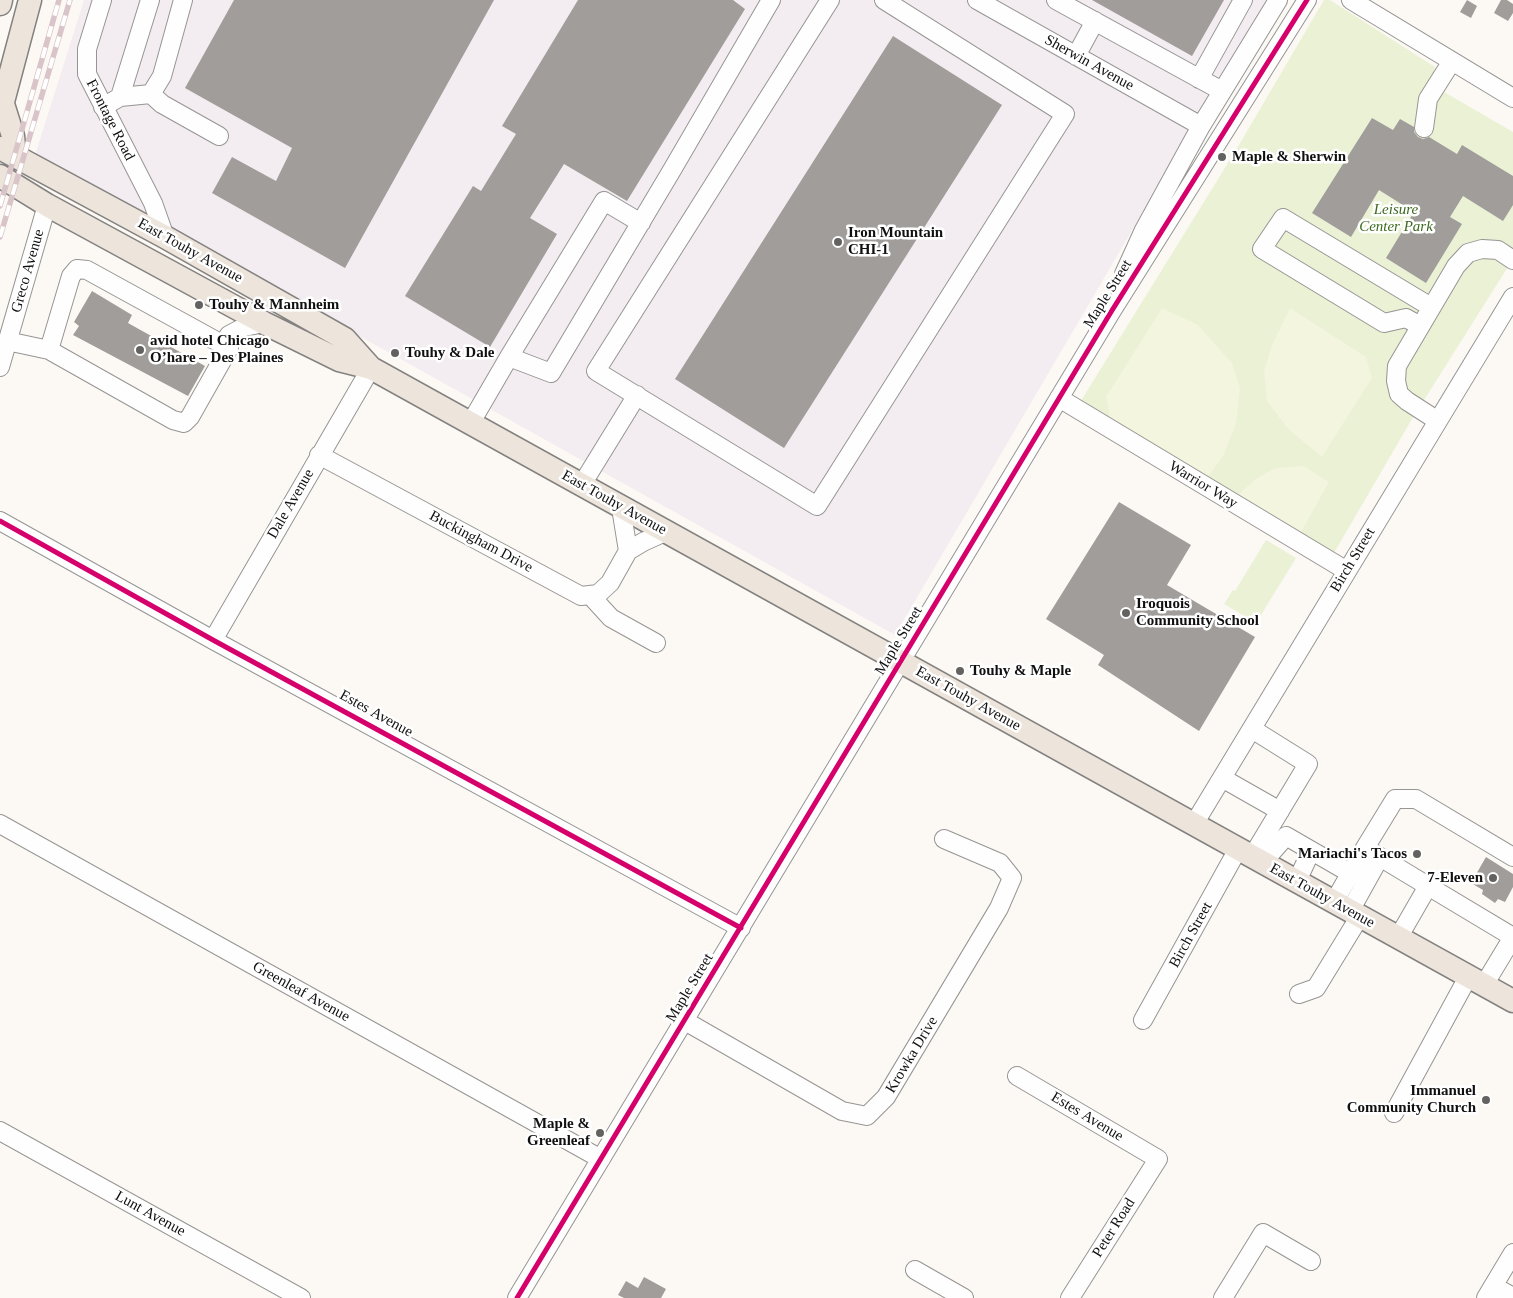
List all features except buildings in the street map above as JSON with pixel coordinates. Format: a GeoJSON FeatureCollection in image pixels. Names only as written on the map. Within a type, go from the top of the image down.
{"type":"FeatureCollection","features":[{"type":"Feature","properties":{"kind":"main road"},"geometry":{"type":"LineString","coordinates":[[0,4],[1,0]]}},
{"type":"Feature","properties":{"kind":"main road"},"geometry":{"type":"LineString","coordinates":[[7,152],[13,136],[1,109],[30,0]]}},
{"type":"Feature","properties":{"kind":"main road","name":"East Touhy Avenue"},"geometry":{"type":"LineString","coordinates":[[7,152],[165,237],[345,340],[371,368]]}},
{"type":"Feature","properties":{"kind":"main road","name":"East Touhy Avenue"},"geometry":{"type":"LineString","coordinates":[[2,182],[47,204],[222,301],[339,360],[371,368],[1513,1001]]}},
{"type":"Feature","properties":{"kind":"street","name":"Frontage Road"},"geometry":{"type":"LineString","coordinates":[[102,0],[87,49],[86,74],[153,203],[165,237]]}},
{"type":"Feature","properties":{"kind":"street"},"geometry":{"type":"LineString","coordinates":[[120,97],[150,0]]}},
{"type":"Feature","properties":{"kind":"street"},"geometry":{"type":"LineString","coordinates":[[151,94],[162,76],[183,0]]}},
{"type":"Feature","properties":{"kind":"street"},"geometry":{"type":"LineString","coordinates":[[509,357],[550,373],[641,223],[771,0]]}},
{"type":"Feature","properties":{"kind":"street"},"geometry":{"type":"LineString","coordinates":[[830,0],[596,371],[817,506],[1065,114],[885,0]]}},
{"type":"Feature","properties":{"kind":"street","name":"Sherwin Avenue"},"geometry":{"type":"LineString","coordinates":[[978,0],[1201,126]]}},
{"type":"Feature","properties":{"kind":"street"},"geometry":{"type":"LineString","coordinates":[[1056,0],[1222,91]]}},
{"type":"Feature","properties":{"kind":"street"},"geometry":{"type":"LineString","coordinates":[[1199,79],[1243,0]]}},
{"type":"Feature","properties":{"kind":"street","name":"Maple Street"},"geometry":{"type":"LineString","coordinates":[[1111,312],[1122,279],[1144,230],[1201,126],[1278,0]]}},
{"type":"Feature","properties":{"kind":"street","name":"Maple Street"},"geometry":{"type":"LineString","coordinates":[[517,1298],[1111,312],[1307,0]]}},
{"type":"Feature","properties":{"kind":"street"},"geometry":{"type":"LineString","coordinates":[[1351,0],[1513,98]]}},
{"type":"Feature","properties":{"kind":"street"},"geometry":{"type":"LineString","coordinates":[[1076,56],[1095,22]]}},
{"type":"Feature","properties":{"kind":"street"},"geometry":{"type":"LineString","coordinates":[[1424,128],[1428,100],[1452,61]]}},
{"type":"Feature","properties":{"kind":"street"},"geometry":{"type":"LineString","coordinates":[[103,107],[120,97],[151,94],[162,104],[219,136]]}},
{"type":"Feature","properties":{"kind":"street"},"geometry":{"type":"LineString","coordinates":[[470,424],[604,201],[641,223]]}},
{"type":"Feature","properties":{"kind":"street","name":"Greco Avenue"},"geometry":{"type":"LineString","coordinates":[[0,367],[47,204]]}},
{"type":"Feature","properties":{"kind":"street"},"geometry":{"type":"LineString","coordinates":[[1420,326],[1406,318],[1384,323],[1262,249],[1283,218],[1431,307]]}},
{"type":"Feature","properties":{"kind":"street"},"geometry":{"type":"LineString","coordinates":[[1438,421],[1407,401],[1400,394],[1396,381],[1397,366],[1456,266],[1468,253],[1482,249],[1498,250],[1513,260]]}},
{"type":"Feature","properties":{"kind":"street"},"geometry":{"type":"LineString","coordinates":[[49,350],[72,276],[77,269],[87,270],[226,340]]}},
{"type":"Feature","properties":{"kind":"street","name":"Birch Street"},"geometry":{"type":"LineString","coordinates":[[1194,824],[1513,297]]}},
{"type":"Feature","properties":{"kind":"street"},"geometry":{"type":"LineString","coordinates":[[7,342],[49,350],[172,420],[184,423],[190,417],[229,348],[226,340],[229,310],[222,301]]}},
{"type":"Feature","properties":{"kind":"street"},"geometry":{"type":"LineString","coordinates":[[226,340],[248,325],[264,322]]}},
{"type":"Feature","properties":{"kind":"street","name":"Dale Avenue"},"geometry":{"type":"LineString","coordinates":[[213,640],[371,368]]}},
{"type":"Feature","properties":{"kind":"street"},"geometry":{"type":"LineString","coordinates":[[581,486],[637,395]]}},
{"type":"Feature","properties":{"kind":"street","name":"Warrior Way"},"geometry":{"type":"LineString","coordinates":[[1059,398],[1347,571]]}},
{"type":"Feature","properties":{"kind":"street","name":"Buckingham Drive"},"geometry":{"type":"LineString","coordinates":[[319,455],[581,596],[590,595]]}},
{"type":"Feature","properties":{"kind":"street"},"geometry":{"type":"LineString","coordinates":[[622,508],[628,552]]}},
{"type":"Feature","properties":{"kind":"street","name":"Estes Avenue"},"geometry":{"type":"LineString","coordinates":[[0,521],[213,640],[741,928]]}},
{"type":"Feature","properties":{"kind":"street"},"geometry":{"type":"LineString","coordinates":[[590,595],[598,594],[610,583],[628,552],[643,542],[665,532]]}},
{"type":"Feature","properties":{"kind":"street"},"geometry":{"type":"LineString","coordinates":[[590,595],[611,618],[656,643]]}},
{"type":"Feature","properties":{"kind":"street"},"geometry":{"type":"LineString","coordinates":[[1251,856],[1308,764],[1252,729]]}},
{"type":"Feature","properties":{"kind":"street"},"geometry":{"type":"LineString","coordinates":[[1222,778],[1280,811]]}},
{"type":"Feature","properties":{"kind":"street"},"geometry":{"type":"LineString","coordinates":[[1348,910],[1350,873],[1395,799],[1416,799],[1513,857]]}},
{"type":"Feature","properties":{"kind":"street","name":"Greenleaf Avenue"},"geometry":{"type":"LineString","coordinates":[[0,824],[601,1159]]}},
{"type":"Feature","properties":{"kind":"street"},"geometry":{"type":"LineString","coordinates":[[1251,856],[1286,836],[1350,873]]}},
{"type":"Feature","properties":{"kind":"street","name":"Krowka Drive"},"geometry":{"type":"LineString","coordinates":[[685,1020],[842,1111],[867,1116],[886,1097],[999,908],[1012,878],[1000,863],[944,839]]}},
{"type":"Feature","properties":{"kind":"street"},"geometry":{"type":"LineString","coordinates":[[1365,848],[1513,937],[1476,981],[1394,1113]]}},
{"type":"Feature","properties":{"kind":"street"},"geometry":{"type":"LineString","coordinates":[[1297,882],[1311,851]]}},
{"type":"Feature","properties":{"kind":"street","name":"Birch Street"},"geometry":{"type":"LineString","coordinates":[[1143,1020],[1251,856]]}},
{"type":"Feature","properties":{"kind":"street"},"geometry":{"type":"LineString","coordinates":[[1299,994],[1316,988],[1348,910],[1380,857]]}},
{"type":"Feature","properties":{"kind":"street"},"geometry":{"type":"LineString","coordinates":[[1398,938],[1428,886]]}},
{"type":"Feature","properties":{"kind":"street","name":"Estes Avenue"},"geometry":{"type":"LineString","coordinates":[[1017,1076],[1158,1159]]}},
{"type":"Feature","properties":{"kind":"street","name":"Lunt Avenue"},"geometry":{"type":"LineString","coordinates":[[0,1130],[301,1298]]}},
{"type":"Feature","properties":{"kind":"street","name":"Peter Road"},"geometry":{"type":"LineString","coordinates":[[1070,1298],[1158,1159]]}},
{"type":"Feature","properties":{"kind":"street"},"geometry":{"type":"LineString","coordinates":[[1223,1298],[1263,1233],[1311,1261]]}},
{"type":"Feature","properties":{"kind":"street"},"geometry":{"type":"LineString","coordinates":[[1513,1253],[1490,1292],[1513,1297]]}},
{"type":"Feature","properties":{"kind":"street"},"geometry":{"type":"LineString","coordinates":[[915,1270],[964,1298]]}},
{"type":"Feature","properties":{"kind":"shaded area"},"geometry":{"type":"Polygon","coordinates":[[[84,0],[1267,0],[895,635],[35,155],[84,0]]]}},
{"type":"Feature","properties":{"kind":"green space","name":"Leisure Center Park"},"geometry":{"type":"Polygon","coordinates":[[[1324,0],[1330,0],[1435,67],[1432,85],[1513,132],[1513,259],[1412,419],[1327,565],[1074,412],[1236,150],[1324,0]]]}},
{"type":"Feature","properties":{"kind":"green space"},"geometry":{"type":"Polygon","coordinates":[[[1162,308],[1198,325],[1232,363],[1240,388],[1236,424],[1223,456],[1206,480],[1111,423],[1106,397],[1162,308]]]}},
{"type":"Feature","properties":{"kind":"green space"},"geometry":{"type":"Polygon","coordinates":[[[1290,308],[1366,357],[1372,378],[1322,457],[1288,429],[1267,401],[1264,371],[1272,345],[1290,308]]]}},
{"type":"Feature","properties":{"kind":"green space"},"geometry":{"type":"Polygon","coordinates":[[[1304,466],[1329,482],[1300,534],[1232,506],[1240,493],[1257,478],[1276,468],[1304,466]]]}},
{"type":"Feature","properties":{"kind":"green space"},"geometry":{"type":"Polygon","coordinates":[[[1266,540],[1296,558],[1256,623],[1224,604],[1233,590],[1235,591],[1266,540]]]}},
{"type":"Feature","properties":{"kind":"railway"},"geometry":{"type":"LineString","coordinates":[[0,206],[59,0]]}},
{"type":"Feature","properties":{"kind":"railway"},"geometry":{"type":"LineString","coordinates":[[0,237],[70,0]]}},
{"type":"Feature","properties":{"kind":"cycle path"},"geometry":{"type":"LineString","coordinates":[[517,1298],[1111,312],[1307,0]]}},
{"type":"Feature","properties":{"kind":"cycle path"},"geometry":{"type":"LineString","coordinates":[[0,521],[213,640],[741,928]]}},
{"type":"Feature","properties":{"kind":"place","name":"Maple & Sherwin"},"geometry":{"type":"Point","coordinates":[1222,157]}},
{"type":"Feature","properties":{"kind":"place","name":"Iron Mountain CHI-1"},"geometry":{"type":"Point","coordinates":[838,242]}},
{"type":"Feature","properties":{"kind":"place","name":"Touhy & Mannheim"},"geometry":{"type":"Point","coordinates":[199,305]}},
{"type":"Feature","properties":{"kind":"place","name":"avid hotel Chicago O’hare – Des Plaines"},"geometry":{"type":"Point","coordinates":[140,350]}},
{"type":"Feature","properties":{"kind":"place","name":"Touhy & Dale"},"geometry":{"type":"Point","coordinates":[395,353]}},
{"type":"Feature","properties":{"kind":"place","name":"Iroquois Community School"},"geometry":{"type":"Point","coordinates":[1126,613]}},
{"type":"Feature","properties":{"kind":"place","name":"Touhy & Maple"},"geometry":{"type":"Point","coordinates":[960,671]}},
{"type":"Feature","properties":{"kind":"place","name":"Mariachi's Tacos"},"geometry":{"type":"Point","coordinates":[1417,854]}},
{"type":"Feature","properties":{"kind":"place","name":"7-Eleven"},"geometry":{"type":"Point","coordinates":[1493,878]}},
{"type":"Feature","properties":{"kind":"place","name":"Immanuel Community Church"},"geometry":{"type":"Point","coordinates":[1486,1100]}},
{"type":"Feature","properties":{"kind":"place","name":"Maple & Greenleaf"},"geometry":{"type":"Point","coordinates":[600,1133]}}]}
